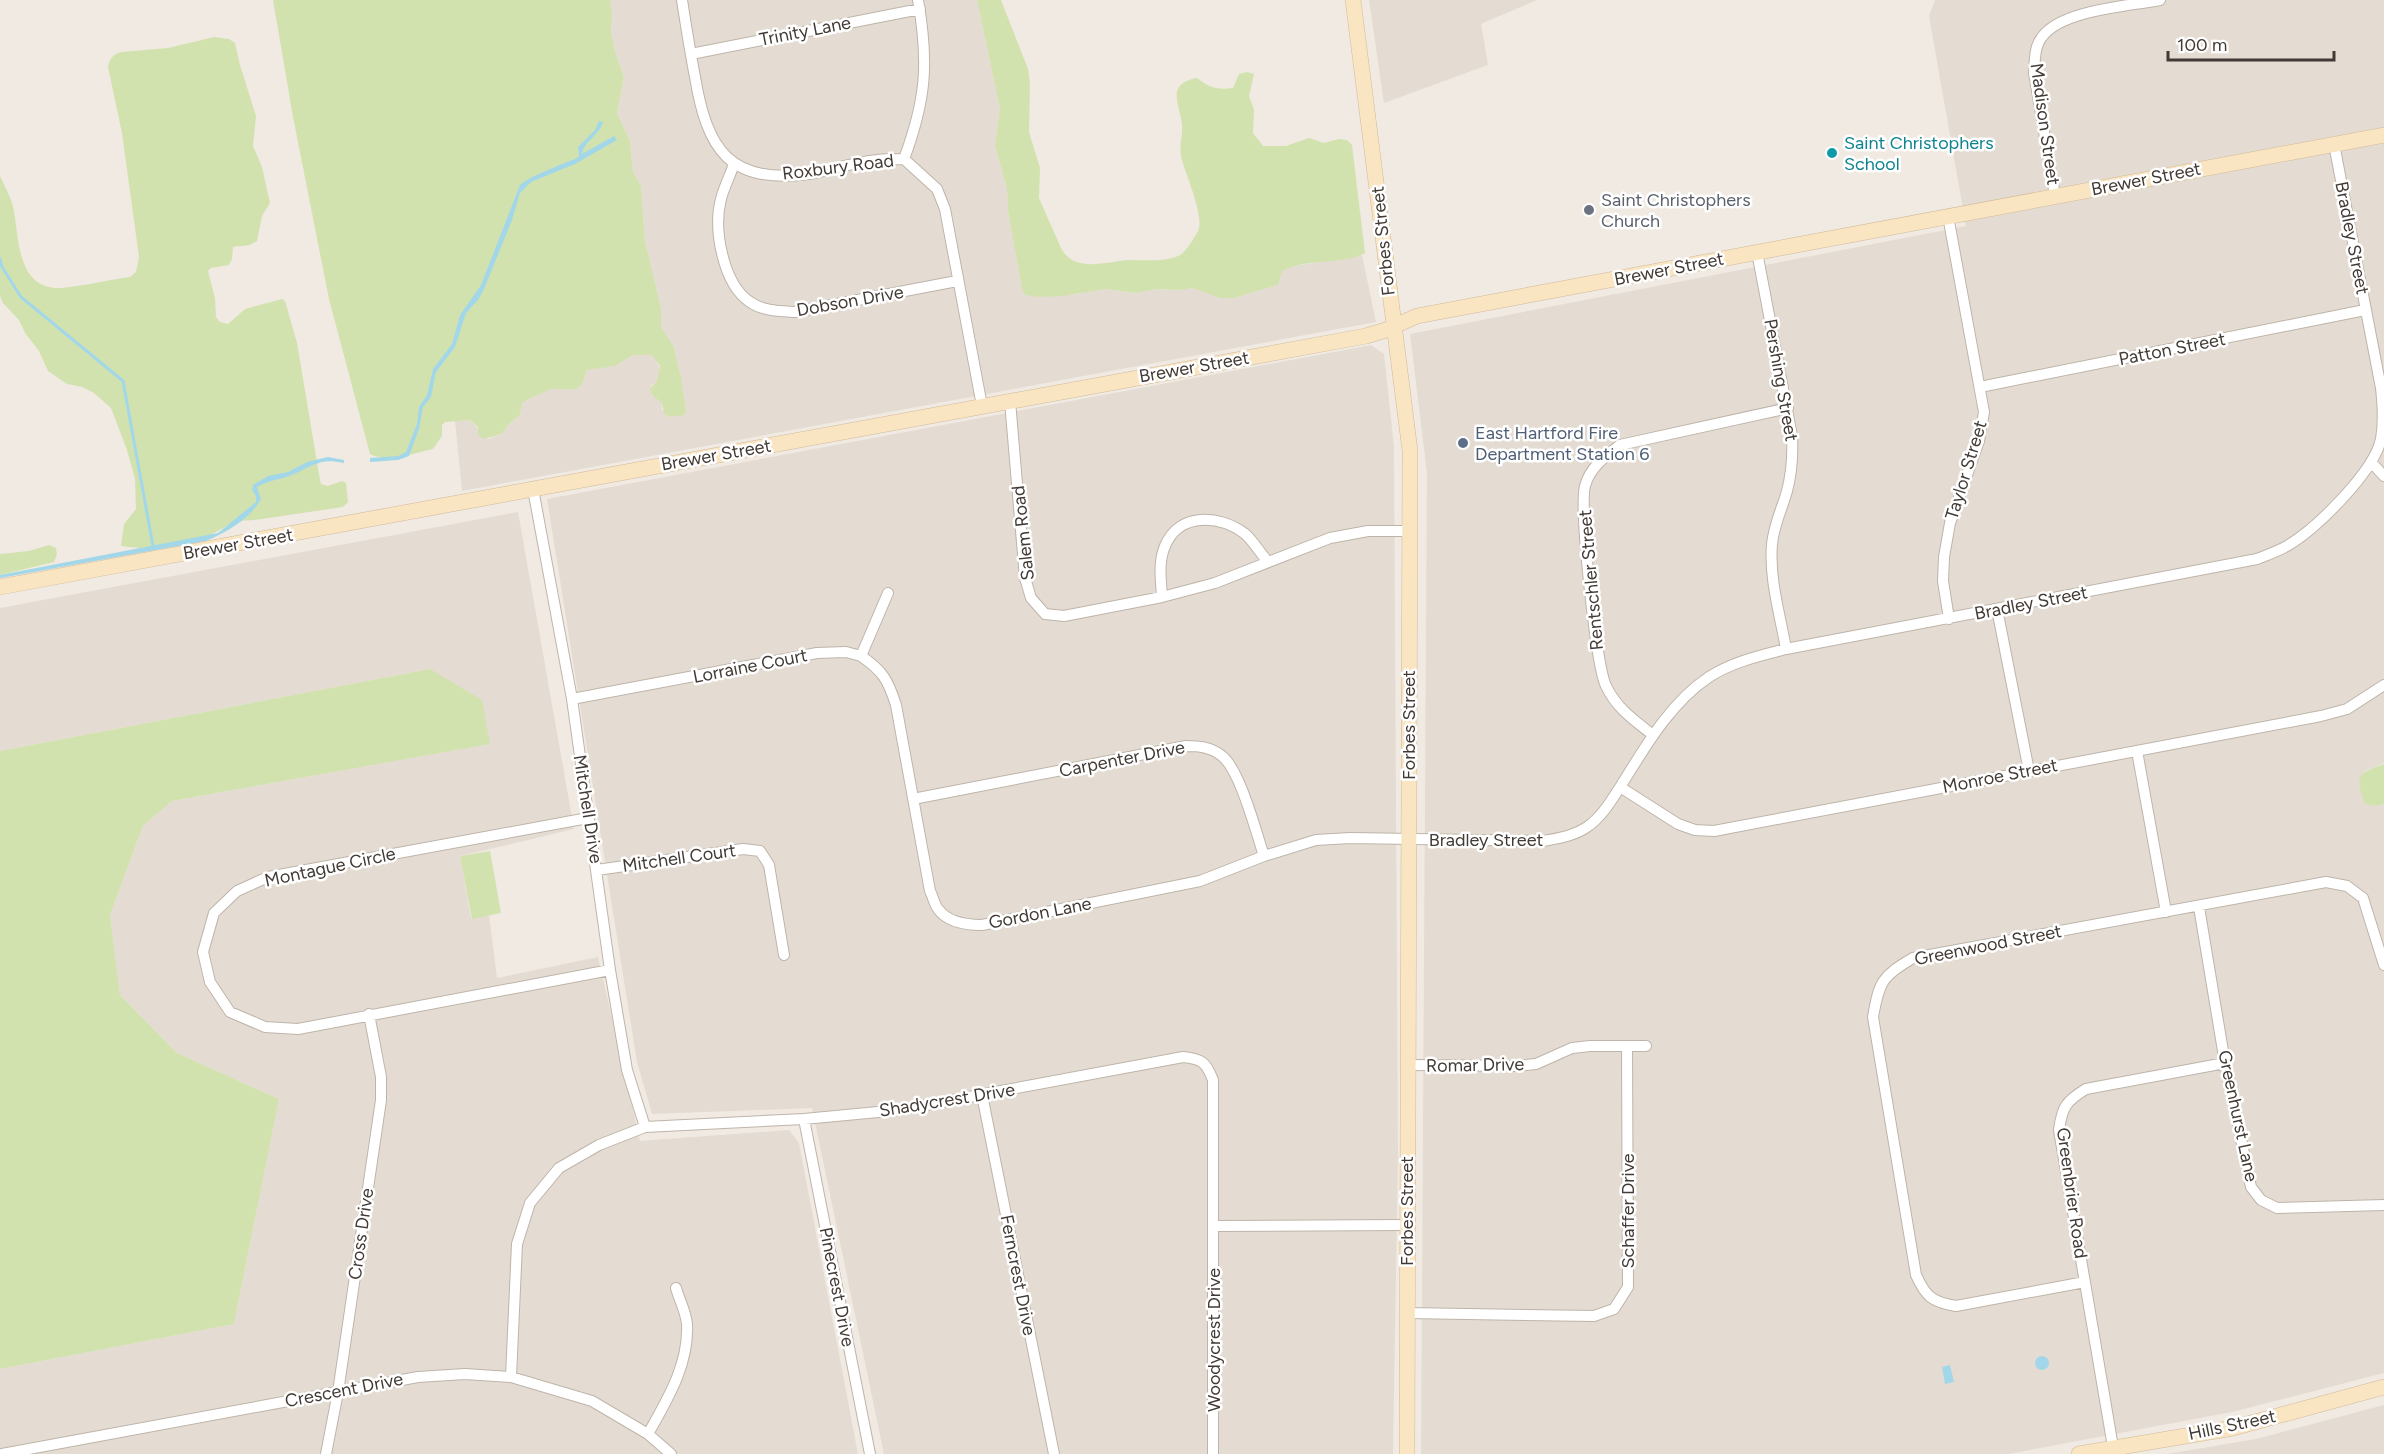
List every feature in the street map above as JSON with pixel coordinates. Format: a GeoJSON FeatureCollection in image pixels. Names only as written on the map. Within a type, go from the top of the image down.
{"type":"FeatureCollection","features":[{"type":"Feature","properties":{"kind":"main road","name":"Forbes Street"},"geometry":{"type":"LineString","coordinates":[[1353,0],[1393,327],[1409,436],[1407,1454]]}},
{"type":"Feature","properties":{"kind":"main road","name":"Brewer Street"},"geometry":{"type":"LineString","coordinates":[[0,587],[1366,336],[1417,316],[2384,135]]}},
{"type":"Feature","properties":{"kind":"main road","name":"Hills Street"},"geometry":{"type":"LineString","coordinates":[[2079,1454],[2233,1428],[2384,1387]]}},
{"type":"Feature","properties":{"kind":"street"},"geometry":{"type":"LineString","coordinates":[[682,0],[706,127],[717,147],[734,164]]}},
{"type":"Feature","properties":{"kind":"street","name":"Madison Street"},"geometry":{"type":"LineString","coordinates":[[2055,196],[2034,73],[2035,54],[2041,38],[2056,23],[2074,16],[2160,0]]}},
{"type":"Feature","properties":{"kind":"street","name":"Trinity Lane"},"geometry":{"type":"LineString","coordinates":[[691,54],[919,4]]}},
{"type":"Feature","properties":{"kind":"street","name":"Roxbury Road"},"geometry":{"type":"LineString","coordinates":[[904,159],[918,124],[925,82],[919,4]]}},
{"type":"Feature","properties":{"kind":"street","name":"Bradley Street"},"geometry":{"type":"LineString","coordinates":[[1409,840],[1544,841],[1567,837],[1588,827],[1607,808],[1653,735],[1682,701],[1707,678],[1736,663],[1786,648],[2257,559],[2287,546],[2313,527],[2372,463],[2381,441],[2384,416],[2381,388],[2334,144]]}},
{"type":"Feature","properties":{"kind":"street","name":"Roxbury Road"},"geometry":{"type":"LineString","coordinates":[[734,164],[754,172],[780,176],[809,174],[877,160],[904,159],[937,189],[945,209],[982,406]]}},
{"type":"Feature","properties":{"kind":"street","name":"Dobson Drive"},"geometry":{"type":"LineString","coordinates":[[734,164],[720,201],[719,234],[723,262],[734,285],[749,302],[771,311],[795,312],[957,281]]}},
{"type":"Feature","properties":{"kind":"street","name":"Taylor Street"},"geometry":{"type":"LineString","coordinates":[[1948,216],[1984,412],[1979,441],[1950,523],[1944,557],[1943,581],[1949,619]]}},
{"type":"Feature","properties":{"kind":"street","name":"Pershing Street"},"geometry":{"type":"LineString","coordinates":[[1758,252],[1792,436],[1793,464],[1787,492],[1776,520],[1772,545],[1772,572],[1786,648]]}},
{"type":"Feature","properties":{"kind":"street","name":"Patton Street"},"geometry":{"type":"LineString","coordinates":[[1980,387],[2365,310]]}},
{"type":"Feature","properties":{"kind":"street","name":"Salem Road"},"geometry":{"type":"LineString","coordinates":[[1010,401],[1025,578],[1031,598],[1045,614],[1064,616],[1162,597],[1215,583],[1330,538],[1368,531],[1410,531]]}},
{"type":"Feature","properties":{"kind":"street","name":"Rentschler Street"},"geometry":{"type":"LineString","coordinates":[[1653,735],[1620,709],[1605,685],[1598,660],[1583,513],[1585,485],[1599,462],[1620,445],[1788,408]]}},
{"type":"Feature","properties":{"kind":"street"},"geometry":{"type":"LineString","coordinates":[[2372,463],[2384,476]]}},
{"type":"Feature","properties":{"kind":"street","name":"Mitchell Drive"},"geometry":{"type":"LineString","coordinates":[[533,489],[572,699],[610,970],[627,1070],[645,1127]]}},
{"type":"Feature","properties":{"kind":"street"},"geometry":{"type":"LineString","coordinates":[[1162,597],[1160,570],[1165,545],[1179,528],[1202,518],[1224,521],[1246,534],[1268,562]]}},
{"type":"Feature","properties":{"kind":"street"},"geometry":{"type":"LineString","coordinates":[[861,656],[888,593]]}},
{"type":"Feature","properties":{"kind":"street"},"geometry":{"type":"LineString","coordinates":[[1997,609],[2029,771]]}},
{"type":"Feature","properties":{"kind":"street","name":"Lorraine Court"},"geometry":{"type":"LineString","coordinates":[[572,699],[817,653],[846,652],[861,656]]}},
{"type":"Feature","properties":{"kind":"street","name":"Gordon Lane"},"geometry":{"type":"LineString","coordinates":[[861,656],[876,666],[888,681],[896,705],[930,891],[938,909],[951,920],[966,925],[982,924],[1200,881],[1264,856],[1317,840],[1350,838],[1409,840]]}},
{"type":"Feature","properties":{"kind":"street","name":"Monroe Street"},"geometry":{"type":"LineString","coordinates":[[1620,787],[1678,824],[1695,830],[1714,831],[2321,716],[2347,709],[2384,685]]}},
{"type":"Feature","properties":{"kind":"street","name":"Carpenter Drive"},"geometry":{"type":"LineString","coordinates":[[913,800],[1186,746],[1204,746],[1223,756],[1236,775],[1264,856]]}},
{"type":"Feature","properties":{"kind":"street"},"geometry":{"type":"LineString","coordinates":[[2137,751],[2166,912]]}},
{"type":"Feature","properties":{"kind":"street","name":"Montague Circle"},"geometry":{"type":"LineString","coordinates":[[588,818],[268,877],[237,891],[214,913],[203,952],[210,982],[230,1012],[265,1027],[298,1029],[610,970]]}},
{"type":"Feature","properties":{"kind":"street","name":"Mitchell Court"},"geometry":{"type":"LineString","coordinates":[[597,870],[743,849],[760,851],[769,865],[784,955]]}},
{"type":"Feature","properties":{"kind":"street","name":"Greenwood Street"},"geometry":{"type":"LineString","coordinates":[[2085,1282],[1956,1306],[1937,1302],[1923,1292],[1916,1275],[1873,1017],[1878,990],[1890,972],[1913,958],[2326,882],[2347,886],[2363,898],[2384,965]]}},
{"type":"Feature","properties":{"kind":"street","name":"Greenhurst Lane"},"geometry":{"type":"LineString","coordinates":[[2199,907],[2225,1063],[2252,1187],[2261,1200],[2277,1208],[2384,1205]]}},
{"type":"Feature","properties":{"kind":"street","name":"Cross Drive"},"geometry":{"type":"LineString","coordinates":[[326,1454],[338,1392],[381,1100],[381,1077],[369,1014]]}},
{"type":"Feature","properties":{"kind":"street","name":"Schaffer Drive"},"geometry":{"type":"LineString","coordinates":[[1407,1313],[1594,1316],[1614,1308],[1628,1287],[1627,1046]]}},
{"type":"Feature","properties":{"kind":"street","name":"Romar Drive"},"geometry":{"type":"LineString","coordinates":[[1408,1065],[1515,1066],[1536,1064],[1572,1048],[1646,1046]]}},
{"type":"Feature","properties":{"kind":"street","name":"Shadycrest Drive"},"geometry":{"type":"LineString","coordinates":[[511,1377],[517,1244],[530,1203],[560,1168],[599,1145],[645,1127],[804,1119],[899,1110],[1183,1057],[1196,1058],[1208,1066],[1213,1080],[1215,1226]]}},
{"type":"Feature","properties":{"kind":"street","name":"Greenbrier Road"},"geometry":{"type":"LineString","coordinates":[[2114,1448],[2060,1130],[2061,1114],[2069,1099],[2086,1089],[2225,1063]]}},
{"type":"Feature","properties":{"kind":"street","name":"Ferncrest Drive"},"geometry":{"type":"LineString","coordinates":[[982,1095],[1054,1454]]}},
{"type":"Feature","properties":{"kind":"street","name":"Pinecrest Drive"},"geometry":{"type":"LineString","coordinates":[[804,1119],[870,1454]]}},
{"type":"Feature","properties":{"kind":"street"},"geometry":{"type":"LineString","coordinates":[[1215,1226],[1406,1225]]}},
{"type":"Feature","properties":{"kind":"street","name":"Woodycrest Drive"},"geometry":{"type":"LineString","coordinates":[[1213,1454],[1215,1226]]}},
{"type":"Feature","properties":{"kind":"street"},"geometry":{"type":"LineString","coordinates":[[648,1434],[683,1363],[687,1323],[676,1288]]}},
{"type":"Feature","properties":{"kind":"street","name":"Crescent Drive"},"geometry":{"type":"LineString","coordinates":[[2,1454],[418,1377],[465,1374],[511,1377],[592,1401],[648,1434],[671,1454]]}},
{"type":"Feature","properties":{"kind":"shaded area"},"geometry":{"type":"Polygon","coordinates":[[[610,0],[977,0],[1000,109],[995,146],[1007,189],[1008,211],[1022,289],[1039,297],[1106,289],[1135,293],[1157,289],[1193,288],[1234,298],[1277,285],[1282,270],[1289,267],[1362,255],[1376,322],[462,491],[455,421],[470,420],[488,439],[502,434],[508,425],[520,415],[522,403],[551,389],[576,389],[582,385],[587,370],[615,366],[633,355],[652,355],[660,370],[657,381],[651,386],[653,396],[662,403],[662,410],[685,415],[686,412],[674,347],[661,327],[661,308],[645,240],[641,186],[633,172],[630,141],[617,113],[624,77],[611,32],[610,0]]]}},
{"type":"Feature","properties":{"kind":"shaded area"},"geometry":{"type":"Polygon","coordinates":[[[1369,0],[1537,0],[1481,24],[1488,65],[1384,103],[1369,0]]]}},
{"type":"Feature","properties":{"kind":"shaded area"},"geometry":{"type":"Polygon","coordinates":[[[1935,0],[2384,0],[2384,763],[2365,771],[2375,806],[2384,804],[2384,1373],[2232,1412],[2008,1454],[1421,1454],[1427,473],[1410,334],[1966,226],[1929,16],[1935,0]]]}},
{"type":"Feature","properties":{"kind":"shaded area"},"geometry":{"type":"Polygon","coordinates":[[[1371,345],[1384,354],[1394,447],[1398,1153],[1393,1454],[884,1454],[812,1108],[652,1114],[637,1062],[547,499],[1371,345]]]}},
{"type":"Feature","properties":{"kind":"shaded area"},"geometry":{"type":"Polygon","coordinates":[[[518,512],[574,829],[460,856],[471,918],[489,915],[497,978],[598,957],[640,1141],[789,1130],[799,1143],[858,1454],[0,1454],[0,1369],[234,1324],[279,1099],[177,1053],[120,995],[110,915],[143,826],[172,801],[489,744],[430,669],[0,751],[0,608],[518,512]]]}},
{"type":"Feature","properties":{"kind":"shaded area"},"geometry":{"type":"Polygon","coordinates":[[[2384,1405],[2384,1454],[2167,1454],[2256,1439],[2384,1405]]]}},
{"type":"Feature","properties":{"kind":"green space"},"geometry":{"type":"Polygon","coordinates":[[[273,0],[610,0],[611,32],[624,77],[617,113],[630,141],[633,172],[641,186],[645,240],[661,308],[661,327],[674,347],[681,377],[685,415],[670,417],[664,414],[662,403],[653,396],[650,389],[657,381],[660,366],[652,355],[633,355],[615,366],[587,370],[582,385],[576,389],[551,389],[525,401],[522,403],[520,415],[508,425],[502,434],[484,439],[478,435],[478,427],[470,420],[445,422],[442,425],[442,436],[433,449],[385,458],[370,454],[329,299],[293,117],[273,0]]]}},
{"type":"Feature","properties":{"kind":"green space"},"geometry":{"type":"Polygon","coordinates":[[[977,0],[1001,0],[1028,69],[1029,132],[1040,168],[1039,198],[1061,248],[1074,261],[1101,264],[1128,260],[1160,260],[1178,256],[1184,252],[1198,231],[1199,215],[1181,156],[1182,124],[1177,101],[1178,89],[1187,81],[1197,78],[1214,88],[1233,88],[1239,74],[1247,72],[1254,74],[1249,96],[1254,110],[1253,133],[1263,146],[1286,146],[1309,138],[1324,143],[1339,139],[1347,140],[1352,145],[1365,253],[1347,259],[1292,267],[1282,271],[1278,285],[1234,298],[1220,298],[1193,288],[1157,289],[1135,293],[1106,289],[1062,296],[1025,295],[1008,211],[1007,189],[995,146],[1000,109],[977,0]]]}},
{"type":"Feature","properties":{"kind":"green space"},"geometry":{"type":"Polygon","coordinates":[[[214,37],[229,39],[235,43],[256,116],[253,146],[262,167],[270,203],[262,216],[257,241],[250,245],[233,247],[229,265],[211,268],[208,271],[215,298],[216,317],[220,322],[228,324],[245,309],[282,299],[285,301],[297,343],[321,484],[328,486],[342,481],[346,483],[348,502],[343,507],[236,521],[205,538],[161,546],[139,548],[121,546],[124,524],[136,509],[135,479],[111,408],[94,393],[82,387],[67,384],[48,371],[39,351],[0,296],[0,176],[13,207],[23,262],[36,281],[47,286],[61,288],[130,277],[136,272],[139,257],[122,133],[109,64],[114,55],[122,52],[168,48],[214,37]]]}},
{"type":"Feature","properties":{"kind":"green space"},"geometry":{"type":"Polygon","coordinates":[[[49,545],[56,548],[57,555],[54,562],[0,575],[0,554],[29,551],[49,545]]]}},
{"type":"Feature","properties":{"kind":"green space"},"geometry":{"type":"Polygon","coordinates":[[[430,669],[482,700],[490,744],[172,801],[143,826],[110,915],[120,995],[177,1053],[279,1099],[234,1324],[0,1369],[0,751],[430,669]]]}},
{"type":"Feature","properties":{"kind":"green space"},"geometry":{"type":"Polygon","coordinates":[[[2384,764],[2384,804],[2375,806],[2365,804],[2359,782],[2360,777],[2384,764]]]}},
{"type":"Feature","properties":{"kind":"green space"},"geometry":{"type":"Polygon","coordinates":[[[490,851],[501,913],[472,919],[460,856],[490,851]]]}},
{"type":"Feature","properties":{"kind":"water"},"geometry":{"type":"Polygon","coordinates":[[[599,121],[603,122],[601,127],[583,149],[582,154],[614,136],[617,140],[575,164],[531,182],[520,193],[512,220],[484,289],[466,313],[455,347],[436,372],[431,397],[423,407],[419,429],[409,456],[398,460],[370,462],[370,458],[398,456],[406,452],[417,424],[419,407],[427,395],[433,369],[452,344],[460,315],[481,285],[520,185],[540,173],[579,157],[578,147],[595,130],[599,121]]]}},
{"type":"Feature","properties":{"kind":"water"},"geometry":{"type":"Polygon","coordinates":[[[328,457],[344,460],[344,463],[329,461],[318,463],[257,487],[261,499],[251,513],[230,529],[206,541],[0,578],[0,575],[218,533],[256,502],[256,496],[252,490],[253,485],[268,476],[288,472],[307,462],[328,457]]]}},
{"type":"Feature","properties":{"kind":"water"},"geometry":{"type":"Polygon","coordinates":[[[2042,1356],[2047,1358],[2049,1363],[2047,1368],[2042,1370],[2037,1368],[2035,1363],[2037,1358],[2042,1356]]]}},
{"type":"Feature","properties":{"kind":"water"},"geometry":{"type":"Polygon","coordinates":[[[1950,1365],[1954,1382],[1945,1384],[1942,1367],[1950,1365]]]}},
{"type":"Feature","properties":{"kind":"waterway"},"geometry":{"type":"LineString","coordinates":[[0,259],[2,267],[21,297],[123,381],[153,546]]}},
{"type":"Feature","properties":{"kind":"place","name":"Saint Christophers School"},"geometry":{"type":"Point","coordinates":[1832,153]}},
{"type":"Feature","properties":{"kind":"place","name":"Saint Christophers Church"},"geometry":{"type":"Point","coordinates":[1589,210]}},
{"type":"Feature","properties":{"kind":"place","name":"East Hartford Fire Department Station 6"},"geometry":{"type":"Point","coordinates":[1463,443]}}]}
